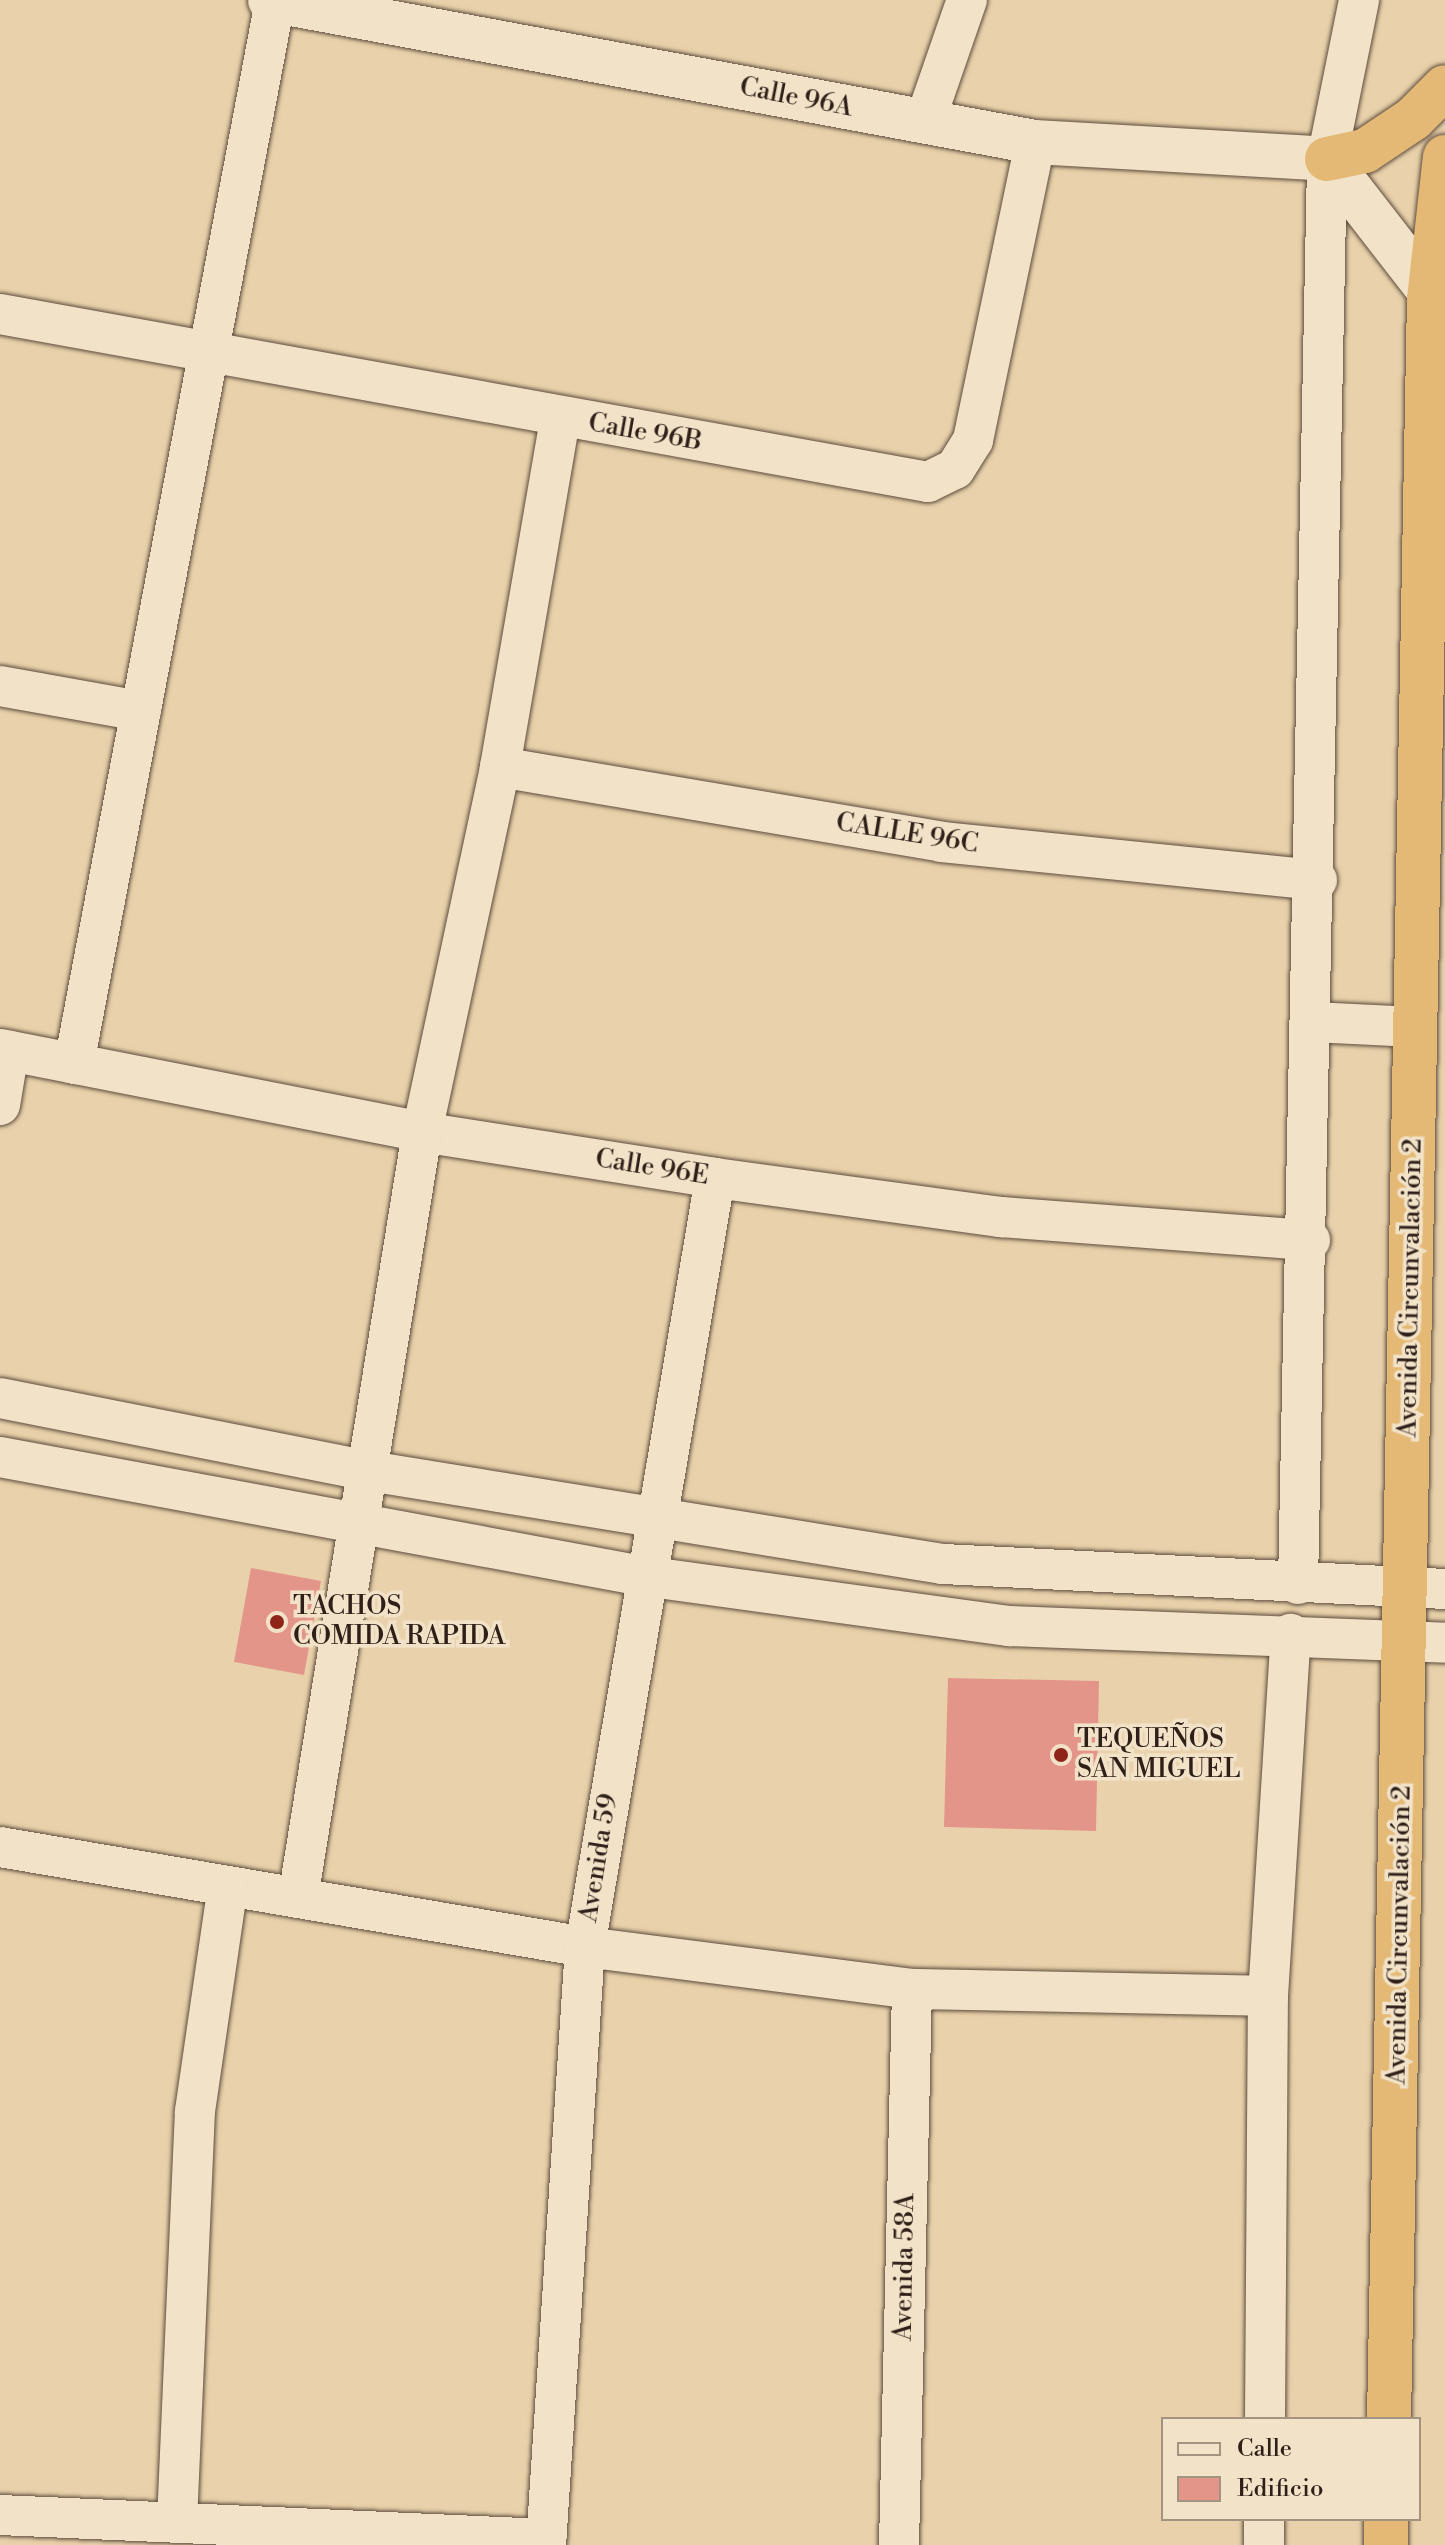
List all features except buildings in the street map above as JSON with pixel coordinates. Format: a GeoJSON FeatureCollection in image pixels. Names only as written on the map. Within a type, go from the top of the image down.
{"type":"FeatureCollection","features":[{"type":"Feature","properties":{"kind":"highway"},"geometry":{"type":"LineString","coordinates":[[1327,159],[1365,151],[1413,119],[1445,87]]}},
{"type":"Feature","properties":{"kind":"highway","name":"Avenida Circunvalación 2"},"geometry":{"type":"LineString","coordinates":[[1389,2417],[1426,1642],[1415,1027],[1437,305],[1445,157]]}},
{"type":"Feature","properties":{"kind":"highway"},"geometry":{"type":"LineString","coordinates":[[1386,2521],[1386,2545]]}},
{"type":"Feature","properties":{"kind":"street"},"geometry":{"type":"LineString","coordinates":[[74,1064],[209,352],[272,0]]}},
{"type":"Feature","properties":{"kind":"street","name":"Calle 96A"},"geometry":{"type":"LineString","coordinates":[[272,0],[1035,142],[1327,159]]}},
{"type":"Feature","properties":{"kind":"street"},"geometry":{"type":"LineString","coordinates":[[925,121],[967,0]]}},
{"type":"Feature","properties":{"kind":"street"},"geometry":{"type":"LineString","coordinates":[[1298,1584],[1310,1240],[1327,159],[1359,0]]}},
{"type":"Feature","properties":{"kind":"street","name":"Calle 96B"},"geometry":{"type":"LineString","coordinates":[[0,314],[560,418],[928,482],[955,469],[973,440],[1035,142]]}},
{"type":"Feature","properties":{"kind":"street"},"geometry":{"type":"LineString","coordinates":[[1327,159],[1437,305]]}},
{"type":"Feature","properties":{"kind":"street"},"geometry":{"type":"LineString","coordinates":[[298,1898],[422,1132],[500,767],[560,418]]}},
{"type":"Feature","properties":{"kind":"street"},"geometry":{"type":"LineString","coordinates":[[0,686],[141,711]]}},
{"type":"Feature","properties":{"kind":"street","name":"CALLE 96C"},"geometry":{"type":"LineString","coordinates":[[500,767],[942,842],[1317,880]]}},
{"type":"Feature","properties":{"kind":"street"},"geometry":{"type":"LineString","coordinates":[[1312,1022],[1415,1027]]}},
{"type":"Feature","properties":{"kind":"street"},"geometry":{"type":"LineString","coordinates":[[0,1105],[4,1050]]}},
{"type":"Feature","properties":{"kind":"street","name":"Calle 96E"},"geometry":{"type":"LineString","coordinates":[[4,1050],[422,1132],[715,1178],[1001,1217],[1310,1240]]}},
{"type":"Feature","properties":{"kind":"street","name":"Avenida 59"},"geometry":{"type":"LineString","coordinates":[[546,2542],[585,1947],[643,1576],[715,1178]]}},
{"type":"Feature","properties":{"kind":"street"},"geometry":{"type":"LineString","coordinates":[[0,1398],[369,1471],[943,1564],[1426,1588]]}},
{"type":"Feature","properties":{"kind":"street"},"geometry":{"type":"LineString","coordinates":[[0,1457],[358,1520],[643,1576],[1010,1626],[1291,1634],[1426,1642]]}},
{"type":"Feature","properties":{"kind":"street"},"geometry":{"type":"LineString","coordinates":[[1265,2417],[1268,1996],[1291,1634]]}},
{"type":"Feature","properties":{"kind":"street"},"geometry":{"type":"LineString","coordinates":[[0,1847],[585,1947],[912,1989],[1268,1996]]}},
{"type":"Feature","properties":{"kind":"street"},"geometry":{"type":"LineString","coordinates":[[177,2522],[195,2111],[228,1886]]}},
{"type":"Feature","properties":{"kind":"street","name":"Avenida 58A"},"geometry":{"type":"LineString","coordinates":[[899,2545],[912,1989]]}},
{"type":"Feature","properties":{"kind":"street"},"geometry":{"type":"LineString","coordinates":[[0,2515],[546,2542]]}},
{"type":"Feature","properties":{"kind":"street"},"geometry":{"type":"LineString","coordinates":[[1264,2521],[1264,2545]]}},
{"type":"Feature","properties":{"kind":"place","name":"TACHOS COMIDA RAPIDA"},"geometry":{"type":"Point","coordinates":[277,1622]}},
{"type":"Feature","properties":{"kind":"place","name":"TEQUEÑOS SAN MIGUEL"},"geometry":{"type":"Point","coordinates":[1061,1755]}}]}
